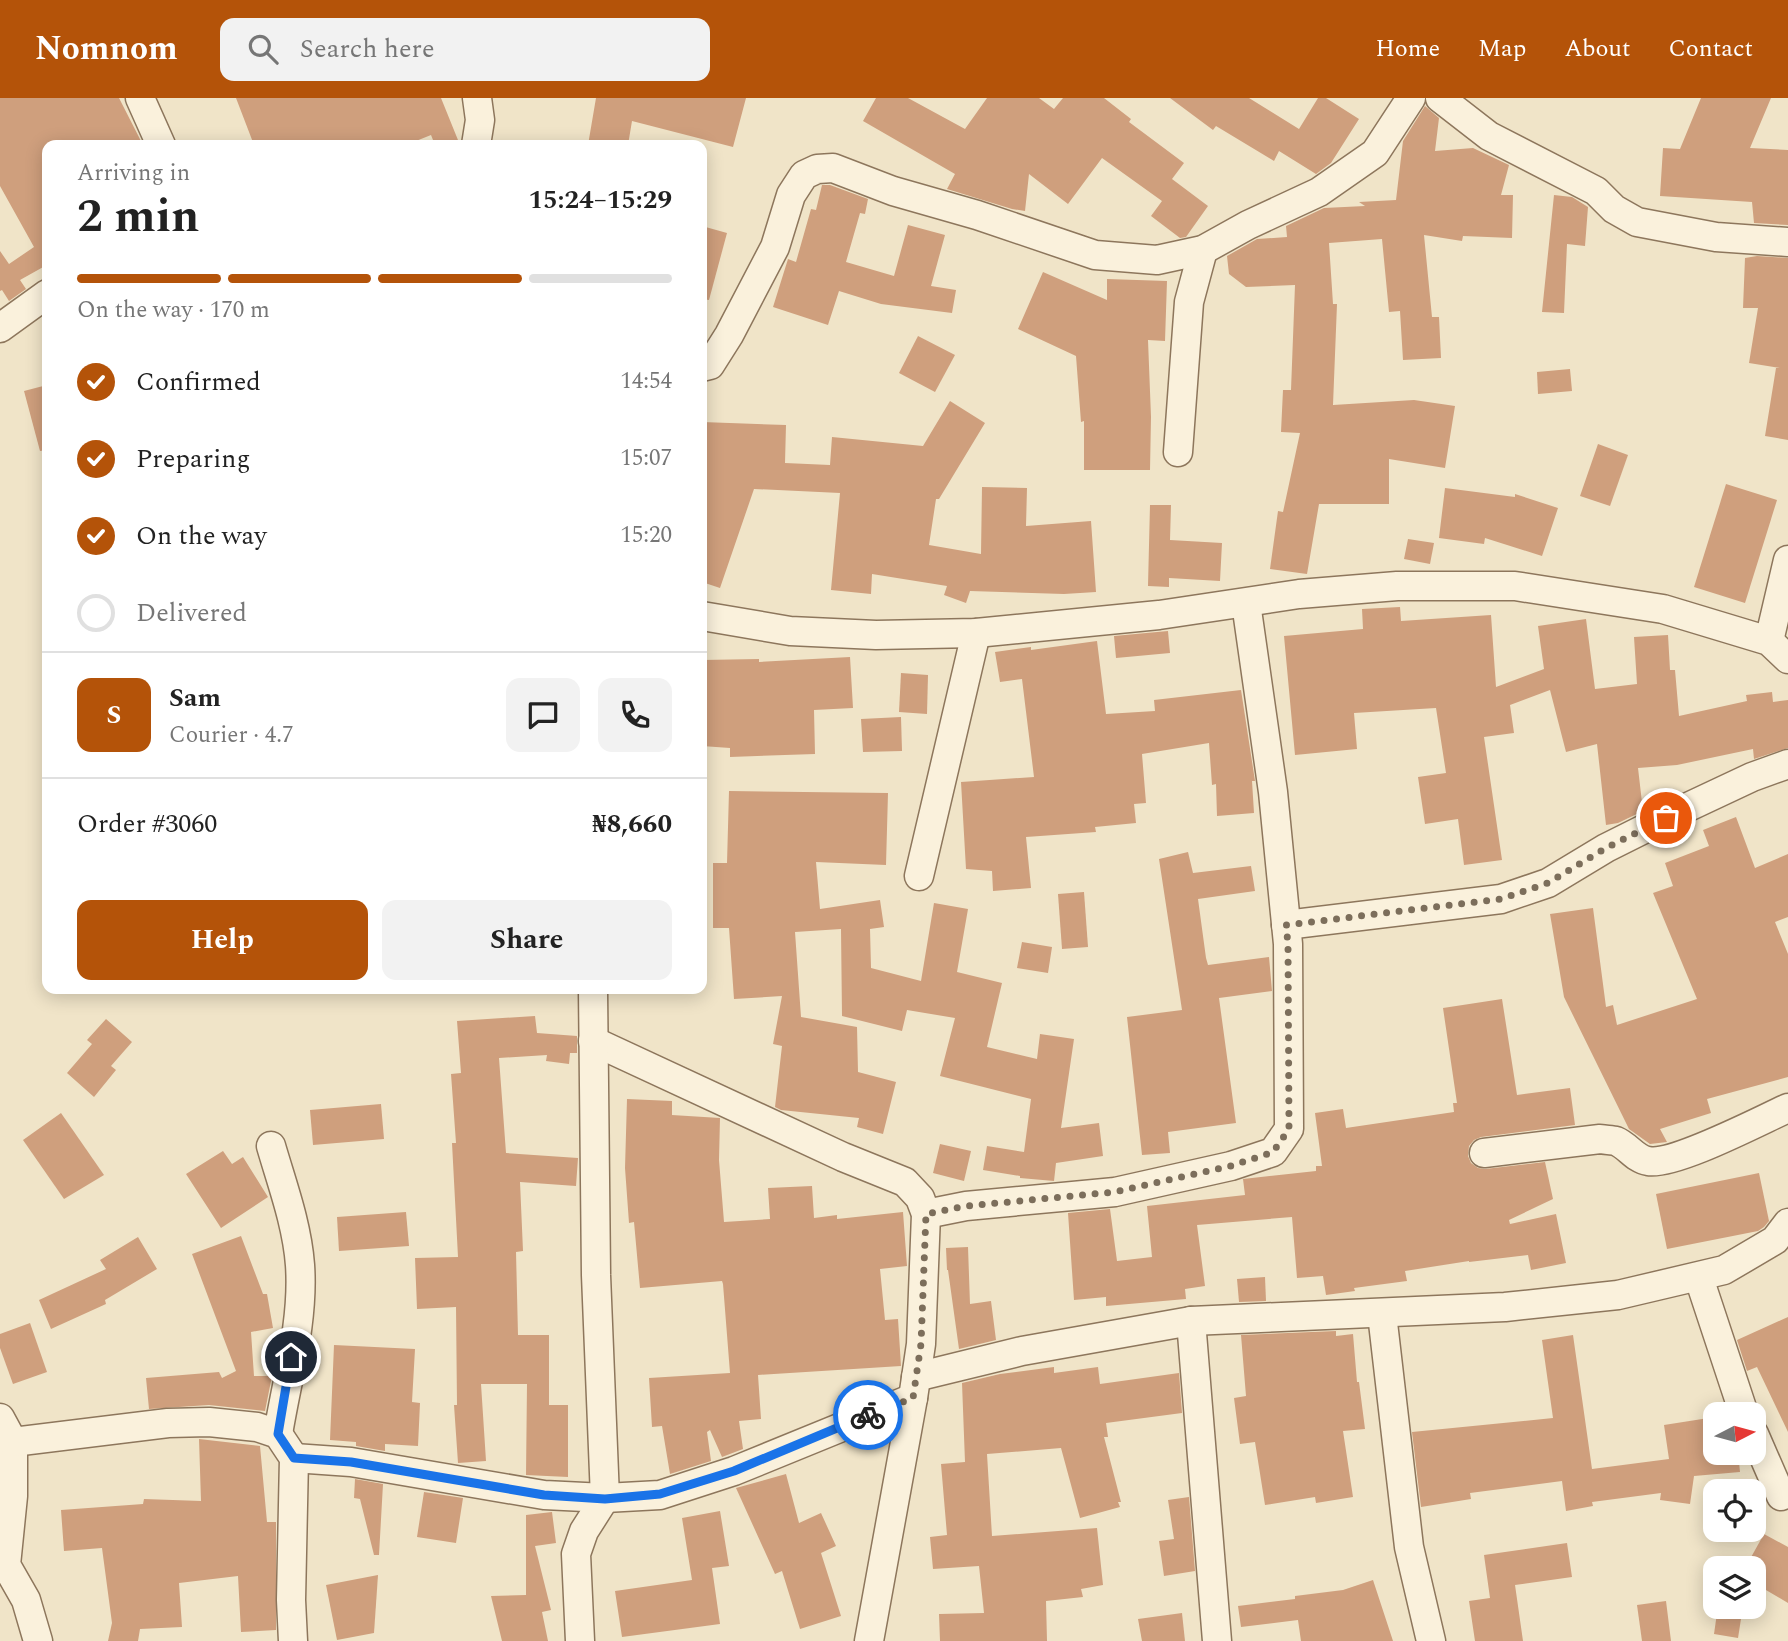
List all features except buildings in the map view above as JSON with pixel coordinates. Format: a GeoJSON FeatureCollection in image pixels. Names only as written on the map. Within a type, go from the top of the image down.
{"type":"FeatureCollection","features":[{"type":"Feature","properties":{"kind":"street"},"geometry":{"type":"LineString","coordinates":[[139,98],[159,140]]}},
{"type":"Feature","properties":{"kind":"street"},"geometry":{"type":"LineString","coordinates":[[477,98],[480,120],[477,140]]}},
{"type":"Feature","properties":{"kind":"street"},"geometry":{"type":"LineString","coordinates":[[707,366],[775,247],[792,195],[804,175],[817,169],[833,168],[893,191],[1095,254],[1157,260],[1203,250],[1248,225],[1319,192],[1375,153],[1411,98]]}},
{"type":"Feature","properties":{"kind":"street"},"geometry":{"type":"LineString","coordinates":[[1440,98],[1489,136],[1596,191],[1615,209],[1637,222],[1716,237],[1788,242]]}},
{"type":"Feature","properties":{"kind":"street"},"geometry":{"type":"LineString","coordinates":[[1178,452],[1189,302],[1203,250]]}},
{"type":"Feature","properties":{"kind":"street"},"geometry":{"type":"LineString","coordinates":[[0,328],[42,299]]}},
{"type":"Feature","properties":{"kind":"street"},"geometry":{"type":"LineString","coordinates":[[707,616],[790,631],[876,635],[976,633],[1158,615],[1299,594],[1397,586],[1515,586],[1574,593],[1663,610],[1779,650],[1788,560]]}},
{"type":"Feature","properties":{"kind":"street"},"geometry":{"type":"LineString","coordinates":[[926,1214],[966,1206],[1115,1192],[1231,1166],[1273,1152],[1289,1129],[1288,944],[1273,792],[1246,603]]}},
{"type":"Feature","properties":{"kind":"street"},"geometry":{"type":"LineString","coordinates":[[919,876],[976,633]]}},
{"type":"Feature","properties":{"kind":"street"},"geometry":{"type":"LineString","coordinates":[[1286,925],[1501,899],[1548,883],[1606,848],[1686,808],[1752,777],[1788,764]]}},
{"type":"Feature","properties":{"kind":"street"},"geometry":{"type":"LineString","coordinates":[[580,1641],[576,1554],[584,1531],[605,1499],[596,1275],[593,994]]}},
{"type":"Feature","properties":{"kind":"street"},"geometry":{"type":"LineString","coordinates":[[593,1041],[843,1157],[905,1182],[919,1198],[926,1214],[921,1344],[869,1641]]}},
{"type":"Feature","properties":{"kind":"street"},"geometry":{"type":"LineString","coordinates":[[1484,1153],[1600,1139],[1616,1141],[1631,1153],[1649,1161],[1671,1159],[1788,1108]]}},
{"type":"Feature","properties":{"kind":"street"},"geometry":{"type":"LineString","coordinates":[[271,1146],[289,1209],[300,1264],[299,1305],[278,1434]]}},
{"type":"Feature","properties":{"kind":"street"},"geometry":{"type":"LineString","coordinates":[[294,1458],[351,1462],[544,1495],[605,1499],[660,1494],[721,1475],[915,1387],[1022,1352],[1191,1321],[1278,1315],[1382,1314],[1505,1307],[1618,1295],[1724,1270],[1775,1240],[1788,1223]]}},
{"type":"Feature","properties":{"kind":"street"},"geometry":{"type":"LineString","coordinates":[[1699,1278],[1740,1402]]}},
{"type":"Feature","properties":{"kind":"street"},"geometry":{"type":"LineString","coordinates":[[1382,1314],[1409,1547],[1431,1641]]}},
{"type":"Feature","properties":{"kind":"street"},"geometry":{"type":"LineString","coordinates":[[1191,1321],[1217,1641]]}},
{"type":"Feature","properties":{"kind":"street"},"geometry":{"type":"LineString","coordinates":[[38,1641],[26,1600],[6,1565],[13,1496],[7,1430],[209,1422],[257,1427],[278,1434],[294,1458],[291,1600],[293,1641]]}},
{"type":"Feature","properties":{"kind":"street"},"geometry":{"type":"LineString","coordinates":[[1766,1462],[1781,1496]]}},
{"type":"Feature","properties":{"kind":"way so far"},"geometry":{"type":"LineString","coordinates":[[868,1415],[913,1398],[921,1344],[926,1214],[966,1206],[1115,1192],[1231,1166],[1273,1152],[1289,1129],[1286,925],[1501,899],[1548,883],[1606,848],[1666,818]]}},
{"type":"Feature","properties":{"kind":"route"},"geometry":{"type":"LineString","coordinates":[[291,1357],[278,1434],[294,1458],[351,1462],[544,1495],[605,1499],[660,1494],[734,1471],[868,1415]]}}]}
